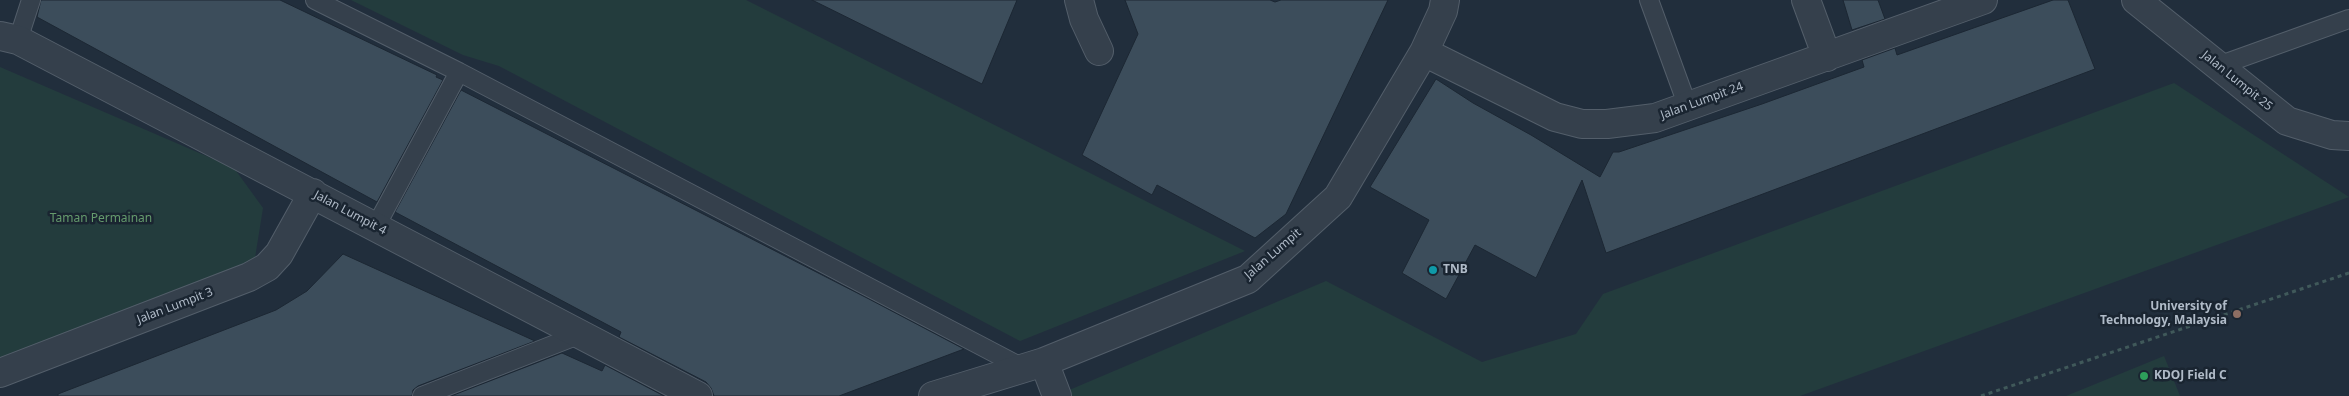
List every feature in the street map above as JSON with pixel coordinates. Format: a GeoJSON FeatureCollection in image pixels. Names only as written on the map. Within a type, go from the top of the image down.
{"type":"FeatureCollection","features":[{"type":"Feature","properties":{"kind":"street"},"geometry":{"type":"LineString","coordinates":[[1080,0],[1084,19],[1099,51]]}},
{"type":"Feature","properties":{"kind":"street","name":"Jalan Lumpit"},"geometry":{"type":"LineString","coordinates":[[933,396],[1034,366],[1248,279],[1338,197],[1424,52],[1444,11],[1445,0]]}},
{"type":"Feature","properties":{"kind":"street"},"geometry":{"type":"LineString","coordinates":[[1806,0],[1827,57]]}},
{"type":"Feature","properties":{"kind":"street","name":"Jalan Lumpit 24"},"geometry":{"type":"LineString","coordinates":[[1424,52],[1555,117],[1582,124],[1606,124],[1656,118],[1983,0]]}},
{"type":"Feature","properties":{"kind":"street","name":"Jalan Lumpit 25"},"geometry":{"type":"LineString","coordinates":[[2136,0],[2287,121],[2332,135],[2349,136]]}},
{"type":"Feature","properties":{"kind":"street","name":"Jalan Lumpit 4"},"geometry":{"type":"LineString","coordinates":[[9,38],[313,193],[698,396]]}},
{"type":"Feature","properties":{"kind":"street","name":"Jalan Lumpit 3"},"geometry":{"type":"LineString","coordinates":[[0,373],[249,277],[267,267],[279,254],[313,193]]}},
{"type":"Feature","properties":{"kind":"street"},"geometry":{"type":"LineString","coordinates":[[1034,366],[1057,396]]}},
{"type":"Feature","properties":{"kind":"lane"},"geometry":{"type":"LineString","coordinates":[[9,38],[31,0]]}},
{"type":"Feature","properties":{"kind":"lane"},"geometry":{"type":"LineString","coordinates":[[315,0],[460,72],[1034,366]]}},
{"type":"Feature","properties":{"kind":"lane"},"geometry":{"type":"LineString","coordinates":[[1649,0],[1688,107]]}},
{"type":"Feature","properties":{"kind":"lane"},"geometry":{"type":"LineString","coordinates":[[2218,66],[2349,19]]}},
{"type":"Feature","properties":{"kind":"lane"},"geometry":{"type":"LineString","coordinates":[[376,226],[460,72]]}},
{"type":"Feature","properties":{"kind":"lane"},"geometry":{"type":"LineString","coordinates":[[422,396],[581,334]]}},
{"type":"Feature","properties":{"kind":"path"},"geometry":{"type":"LineString","coordinates":[[1981,396],[2349,273]]}},
{"type":"Feature","properties":{"kind":"green space"},"geometry":{"type":"Polygon","coordinates":[[[351,0],[746,0],[1245,251],[1020,341],[499,66],[463,55],[351,0]]]}},
{"type":"Feature","properties":{"kind":"green space","name":"Taman Permainan"},"geometry":{"type":"Polygon","coordinates":[[[0,67],[234,168],[263,208],[254,264],[0,364],[0,67]]]}},
{"type":"Feature","properties":{"kind":"green space"},"geometry":{"type":"Polygon","coordinates":[[[2174,83],[2349,197],[1800,396],[1070,396],[1067,391],[1326,281],[1482,362],[1576,334],[1603,294],[2174,83]]]}},
{"type":"Feature","properties":{"kind":"green space","name":"KDOJ Field C"},"geometry":{"type":"Polygon","coordinates":[[[2164,356],[2180,396],[2066,396],[2164,356]]]}},
{"type":"Feature","properties":{"kind":"building"},"geometry":{"type":"Polygon","coordinates":[[[41,0],[280,0],[437,75],[436,77],[443,80],[377,202],[37,17],[41,0]]]}},
{"type":"Feature","properties":{"kind":"building"},"geometry":{"type":"Polygon","coordinates":[[[812,0],[1017,0],[982,84],[812,0]]]}},
{"type":"Feature","properties":{"kind":"building"},"geometry":{"type":"Polygon","coordinates":[[[1125,0],[1270,0],[1275,2],[1281,0],[1388,0],[1286,214],[1255,238],[1157,185],[1152,195],[1082,155],[1138,34],[1125,0]]]}},
{"type":"Feature","properties":{"kind":"building"},"geometry":{"type":"Polygon","coordinates":[[[1843,0],[1878,0],[1885,19],[1852,30],[1843,0]]]}},
{"type":"Feature","properties":{"kind":"building"},"geometry":{"type":"Polygon","coordinates":[[[2053,0],[2068,0],[2095,69],[1606,253],[1582,180],[1536,278],[1475,245],[1446,299],[1402,273],[1429,220],[1370,187],[1436,79],[1473,103],[1531,135],[1600,177],[1613,152],[1619,152],[1762,104],[1864,67],[1862,60],[1895,48],[1897,55],[2053,0]]]}},
{"type":"Feature","properties":{"kind":"building"},"geometry":{"type":"Polygon","coordinates":[[[461,90],[964,349],[839,396],[714,396],[706,382],[619,337],[621,332],[395,212],[461,90]]]}},
{"type":"Feature","properties":{"kind":"building"},"geometry":{"type":"Polygon","coordinates":[[[343,254],[535,341],[418,386],[413,390],[412,396],[58,396],[58,394],[276,310],[307,291],[343,254]]]}},
{"type":"Feature","properties":{"kind":"building"},"geometry":{"type":"Polygon","coordinates":[[[562,353],[602,371],[605,365],[664,396],[451,396],[562,353]]]}},
{"type":"Feature","properties":{"kind":"place","name":"TNB"},"geometry":{"type":"Point","coordinates":[1433,270]}},
{"type":"Feature","properties":{"kind":"place","name":"University of Technology, Malaysia"},"geometry":{"type":"Point","coordinates":[2237,314]}},
{"type":"Feature","properties":{"kind":"place","name":"KDOJ Field C"},"geometry":{"type":"Point","coordinates":[2144,376]}}]}
